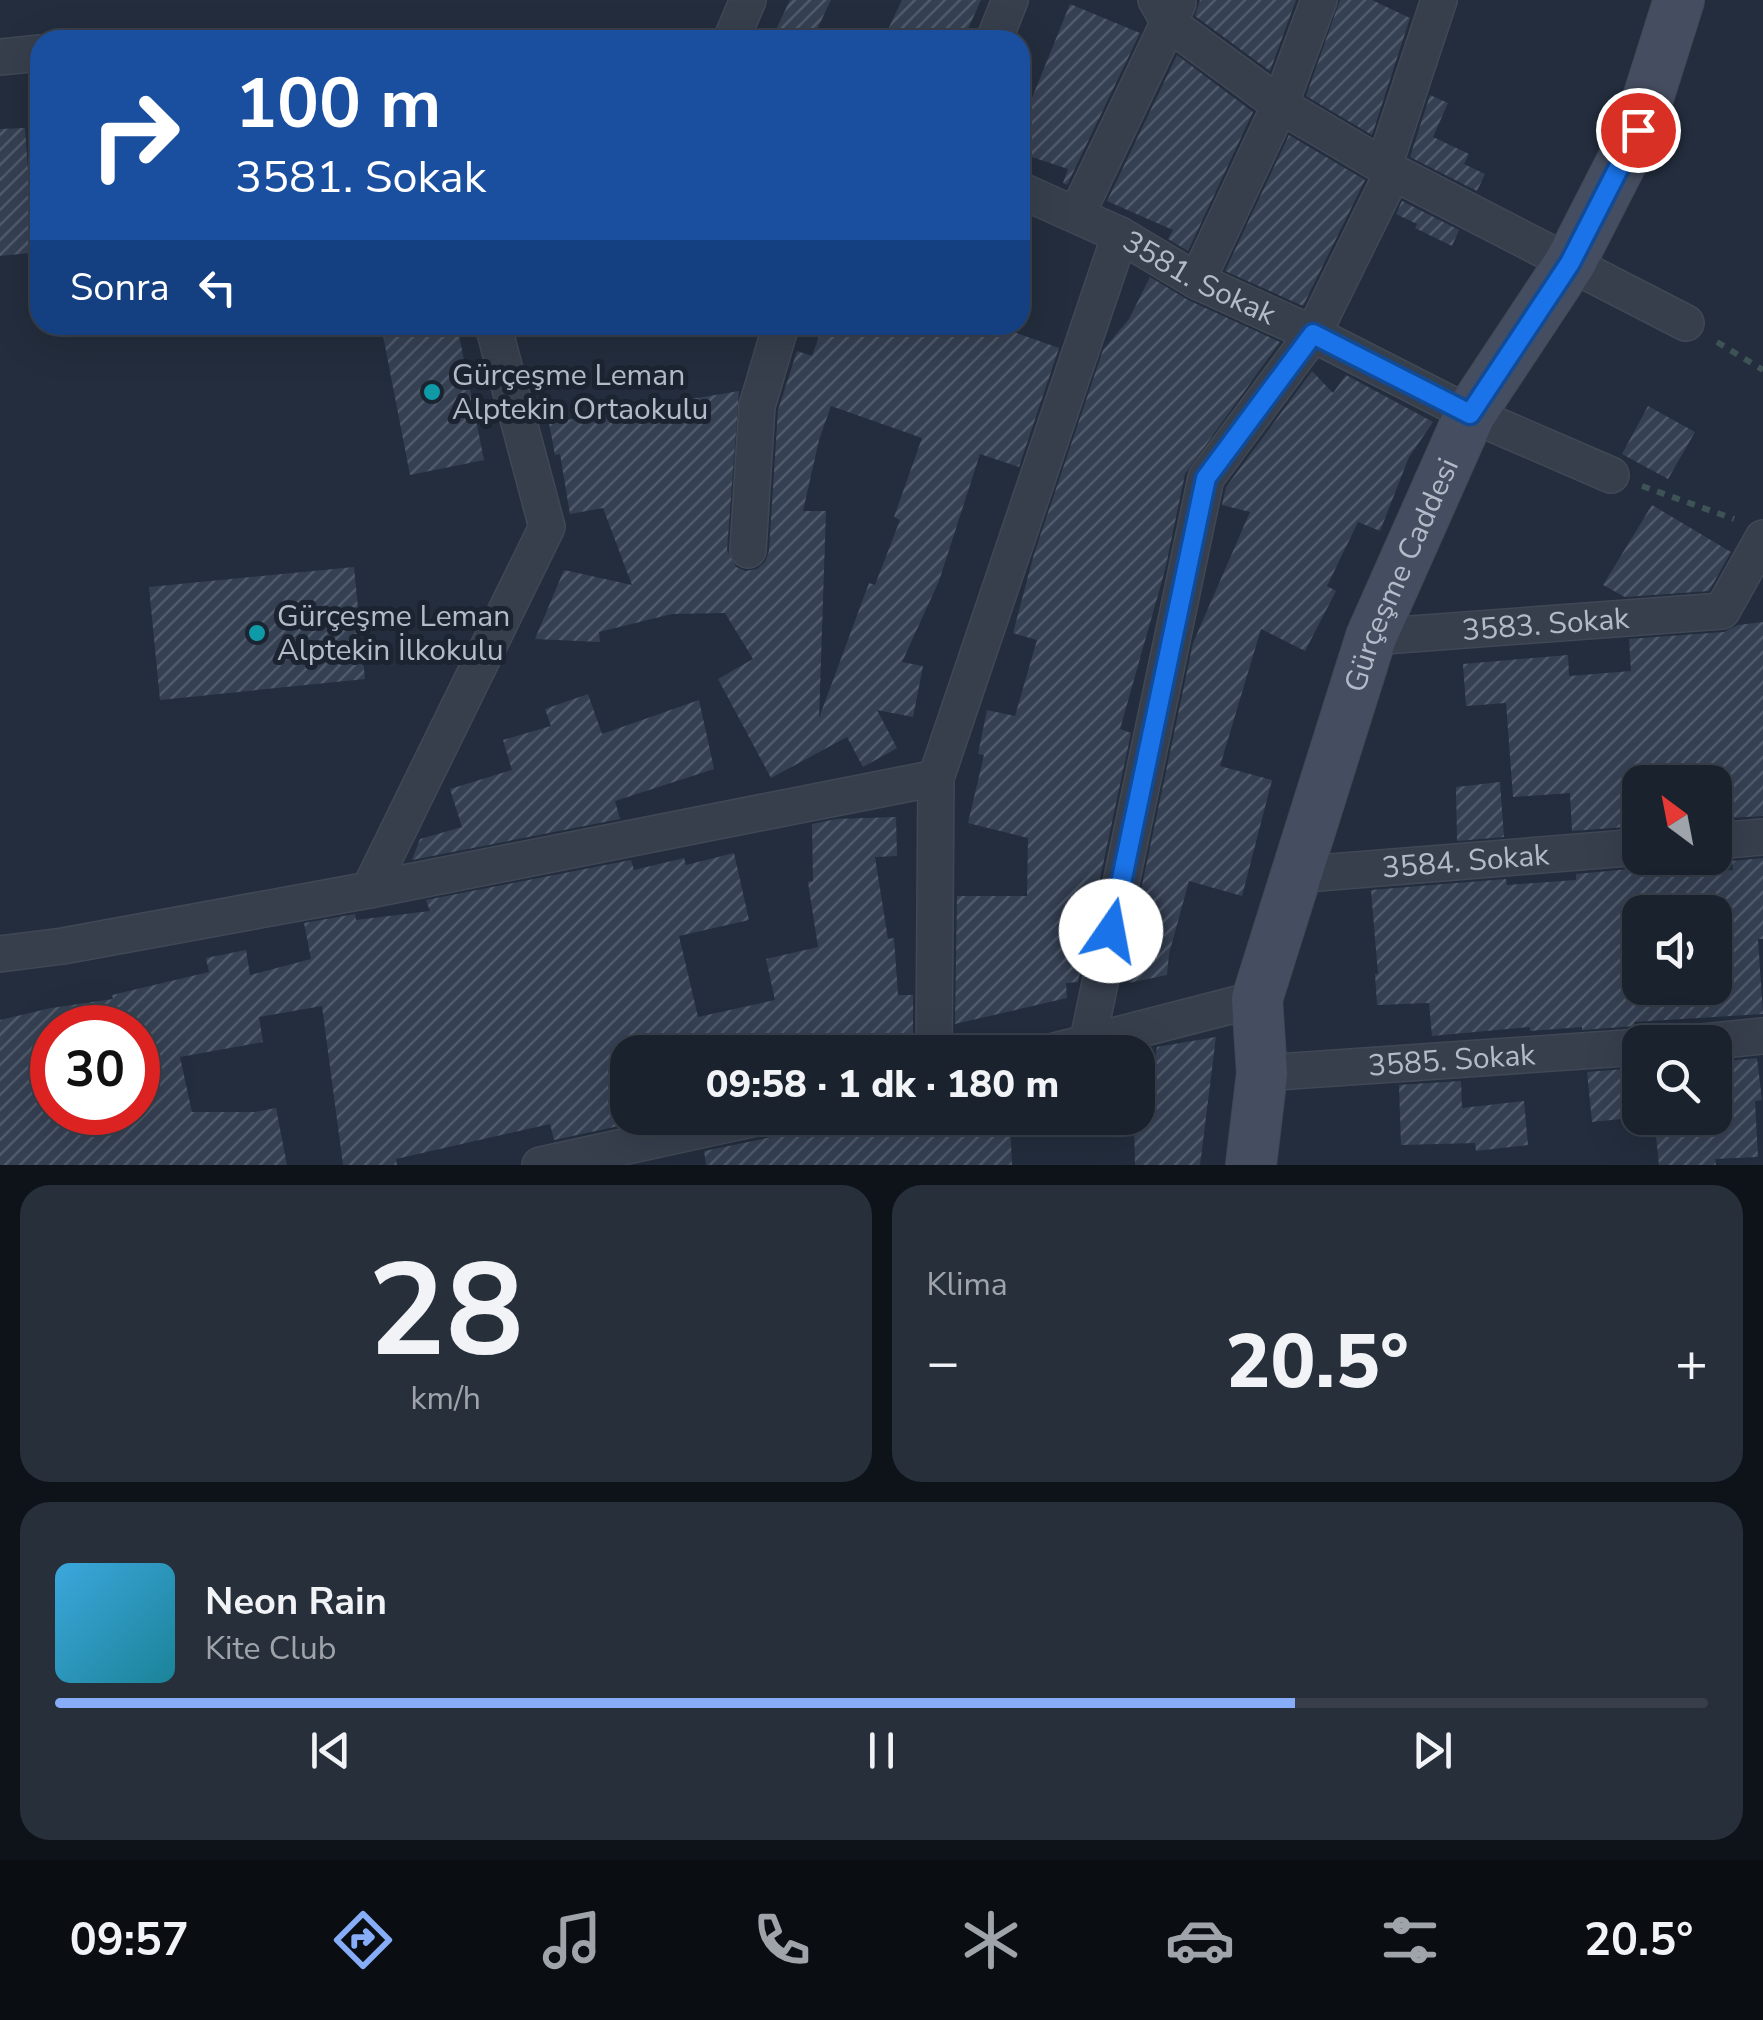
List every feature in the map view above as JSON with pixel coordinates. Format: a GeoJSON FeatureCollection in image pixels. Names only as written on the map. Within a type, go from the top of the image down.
{"type":"FeatureCollection","features":[{"type":"Feature","properties":{"kind":"main road","name":"Gürçeşme Caddesi"},"geometry":{"type":"LineString","coordinates":[[1262,1073],[1257,999],[1372,636],[1470,414],[1570,263],[1638,130],[1679,0]]}},
{"type":"Feature","properties":{"kind":"main road"},"geometry":{"type":"LineString","coordinates":[[1234,1165],[1262,1073]]}},
{"type":"Feature","properties":{"kind":"main road"},"geometry":{"type":"LineString","coordinates":[[1250,1165],[1262,1073]]}},
{"type":"Feature","properties":{"kind":"street"},"geometry":{"type":"LineString","coordinates":[[735,30],[748,0]]}},
{"type":"Feature","properties":{"kind":"street"},"geometry":{"type":"LineString","coordinates":[[998,30],[1010,0]]}},
{"type":"Feature","properties":{"kind":"street"},"geometry":{"type":"LineString","coordinates":[[1197,281],[1280,105],[1319,0]]}},
{"type":"Feature","properties":{"kind":"street"},"geometry":{"type":"LineString","coordinates":[[1089,1035],[1206,478],[1313,334],[1388,169],[1439,0]]}},
{"type":"Feature","properties":{"kind":"street"},"geometry":{"type":"LineString","coordinates":[[1077,214],[1168,8],[1280,105],[1388,169],[1686,323]]}},
{"type":"Feature","properties":{"kind":"street"},"geometry":{"type":"LineString","coordinates":[[0,56],[30,54]]}},
{"type":"Feature","properties":{"kind":"street","name":"3581. Sokak"},"geometry":{"type":"LineString","coordinates":[[1030,194],[1120,235],[1197,281],[1313,334],[1470,414],[1611,475]]}},
{"type":"Feature","properties":{"kind":"street"},"geometry":{"type":"LineString","coordinates":[[934,1035],[936,778],[1120,235]]}},
{"type":"Feature","properties":{"kind":"street"},"geometry":{"type":"LineString","coordinates":[[369,890],[548,527],[496,335]]}},
{"type":"Feature","properties":{"kind":"street"},"geometry":{"type":"LineString","coordinates":[[748,550],[757,406],[778,335]]}},
{"type":"Feature","properties":{"kind":"street","name":"3583. Sokak"},"geometry":{"type":"LineString","coordinates":[[1372,636],[1722,611],[1754,531]]}},
{"type":"Feature","properties":{"kind":"street"},"geometry":{"type":"LineString","coordinates":[[0,954],[369,890],[936,778]]}},
{"type":"Feature","properties":{"kind":"street"},"geometry":{"type":"LineString","coordinates":[[1732,839],[1763,836]]}},
{"type":"Feature","properties":{"kind":"street","name":"3584. Sokak"},"geometry":{"type":"LineString","coordinates":[[1294,875],[1622,848]]}},
{"type":"Feature","properties":{"kind":"street"},"geometry":{"type":"LineString","coordinates":[[1121,1035],[1257,999]]}},
{"type":"Feature","properties":{"kind":"street"},"geometry":{"type":"LineString","coordinates":[[1732,1039],[1763,1036]]}},
{"type":"Feature","properties":{"kind":"street","name":"3585. Sokak"},"geometry":{"type":"LineString","coordinates":[[1262,1073],[1622,1048]]}},
{"type":"Feature","properties":{"kind":"street"},"geometry":{"type":"LineString","coordinates":[[540,1165],[678,1135]]}},
{"type":"Feature","properties":{"kind":"path"},"geometry":{"type":"LineString","coordinates":[[1686,323],[1763,370]]}},
{"type":"Feature","properties":{"kind":"path"},"geometry":{"type":"LineString","coordinates":[[1611,475],[1754,531]]}},
{"type":"Feature","properties":{"kind":"building"},"geometry":{"type":"Polygon","coordinates":[[[790,0],[831,0],[817,30],[776,30],[790,0]]]}},
{"type":"Feature","properties":{"kind":"building"},"geometry":{"type":"Polygon","coordinates":[[[902,0],[981,0],[968,30],[888,30],[902,0]]]}},
{"type":"Feature","properties":{"kind":"building"},"geometry":{"type":"Polygon","coordinates":[[[1200,0],[1296,0],[1270,71],[1195,16],[1200,0]]]}},
{"type":"Feature","properties":{"kind":"building"},"geometry":{"type":"Polygon","coordinates":[[[1340,0],[1372,0],[1410,18],[1372,135],[1306,96],[1340,0]]]}},
{"type":"Feature","properties":{"kind":"building"},"geometry":{"type":"Polygon","coordinates":[[[1070,4],[1140,33],[1067,185],[1063,183],[1068,169],[1030,156],[1030,103],[1070,4]]]}},
{"type":"Feature","properties":{"kind":"building"},"geometry":{"type":"Polygon","coordinates":[[[1177,55],[1253,112],[1188,251],[1168,239],[1173,230],[1107,201],[1177,55]]]}},
{"type":"Feature","properties":{"kind":"building"},"geometry":{"type":"Polygon","coordinates":[[[1430,95],[1448,103],[1433,137],[1469,154],[1464,164],[1485,174],[1477,191],[1410,157],[1430,95]]]}},
{"type":"Feature","properties":{"kind":"building"},"geometry":{"type":"Polygon","coordinates":[[[25,128],[30,253],[0,256],[0,129],[25,128]]]}},
{"type":"Feature","properties":{"kind":"building"},"geometry":{"type":"Polygon","coordinates":[[[1289,135],[1365,180],[1303,306],[1225,271],[1289,135]]]}},
{"type":"Feature","properties":{"kind":"building"},"geometry":{"type":"Polygon","coordinates":[[[1402,201],[1459,230],[1452,246],[1396,214],[1402,201]]]}},
{"type":"Feature","properties":{"kind":"building"},"geometry":{"type":"Polygon","coordinates":[[[1150,277],[1188,300],[1280,342],[1185,474],[1165,570],[1120,729],[1131,733],[1078,982],[1066,983],[1067,998],[955,1024],[957,896],[1027,896],[1028,838],[968,823],[984,755],[978,754],[987,710],[1015,716],[1037,640],[1013,633],[1034,554],[1103,350],[1129,319],[1150,277]]]}},
{"type":"Feature","properties":{"kind":"building","name":"Gürçeşme Leman Alptekin Ortaokulu"},"geometry":{"type":"Polygon","coordinates":[[[383,335],[459,335],[484,460],[410,475],[383,335]]]}},
{"type":"Feature","properties":{"kind":"building"},"geometry":{"type":"Polygon","coordinates":[[[819,335],[1022,335],[1059,348],[1019,467],[980,454],[939,581],[902,662],[923,666],[913,717],[877,710],[897,748],[863,767],[847,737],[771,778],[718,679],[753,659],[725,613],[672,614],[599,632],[600,642],[535,639],[564,570],[632,585],[603,508],[570,514],[560,454],[555,455],[549,423],[739,391],[727,550],[736,567],[746,571],[757,569],[769,551],[778,410],[797,351],[812,356],[819,335]],[[831,406],[803,511],[826,511],[819,718],[869,583],[875,585],[900,520],[894,517],[922,438],[831,406]]]}},
{"type":"Feature","properties":{"kind":"building"},"geometry":{"type":"Polygon","coordinates":[[[1312,371],[1333,393],[1346,375],[1433,422],[1409,457],[1380,531],[1358,522],[1327,586],[1336,591],[1305,651],[1261,629],[1220,766],[1272,780],[1242,896],[1189,881],[1167,975],[1129,983],[1122,980],[1193,643],[1250,512],[1222,505],[1226,487],[1312,371]]]}},
{"type":"Feature","properties":{"kind":"building"},"geometry":{"type":"Polygon","coordinates":[[[1648,406],[1695,432],[1668,479],[1622,454],[1648,406]]]}},
{"type":"Feature","properties":{"kind":"building"},"geometry":{"type":"Polygon","coordinates":[[[1652,505],[1731,552],[1709,591],[1625,597],[1603,585],[1652,505]]]}},
{"type":"Feature","properties":{"kind":"building","name":"Gürçeşme Leman Alptekin İlkokulu"},"geometry":{"type":"Polygon","coordinates":[[[354,567],[365,679],[160,700],[149,587],[354,567]]]}},
{"type":"Feature","properties":{"kind":"building"},"geometry":{"type":"Polygon","coordinates":[[[1763,622],[1763,816],[1732,818],[1732,765],[1622,765],[1622,827],[1572,831],[1570,793],[1513,797],[1506,703],[1466,706],[1463,664],[1568,655],[1569,676],[1631,671],[1629,639],[1724,632],[1738,625],[1763,622]]]}},
{"type":"Feature","properties":{"kind":"building"},"geometry":{"type":"Polygon","coordinates":[[[588,694],[602,734],[699,700],[714,769],[615,801],[620,819],[412,860],[420,839],[462,827],[450,789],[512,770],[503,740],[551,726],[545,709],[588,694]]]}},
{"type":"Feature","properties":{"kind":"building"},"geometry":{"type":"Polygon","coordinates":[[[1500,782],[1504,837],[1457,841],[1456,787],[1500,782]]]}},
{"type":"Feature","properties":{"kind":"building"},"geometry":{"type":"Polygon","coordinates":[[[896,817],[897,856],[875,857],[888,939],[894,938],[898,995],[913,995],[913,1035],[610,1035],[610,1128],[554,1140],[550,1124],[396,1159],[397,1165],[343,1165],[322,1006],[259,1017],[263,1042],[180,1057],[192,1112],[276,1108],[287,1165],[0,1165],[0,1020],[30,1013],[30,1135],[160,1135],[160,1005],[72,1005],[113,999],[112,995],[209,972],[206,958],[246,950],[250,975],[311,959],[304,923],[355,914],[356,920],[430,911],[426,900],[631,860],[634,870],[684,858],[686,865],[734,853],[749,920],[679,936],[698,1017],[775,1000],[766,959],[818,947],[808,882],[813,881],[812,824],[896,817]]]}},
{"type":"Feature","properties":{"kind":"building"},"geometry":{"type":"Polygon","coordinates":[[[1763,858],[1763,939],[1758,939],[1763,1014],[1634,1022],[1635,1025],[1622,1027],[1582,1030],[1530,1031],[1530,1027],[1432,1036],[1429,1003],[1377,1005],[1371,890],[1506,879],[1507,885],[1576,880],[1576,874],[1622,870],[1622,875],[1732,875],[1732,861],[1763,858]]]}},
{"type":"Feature","properties":{"kind":"building"},"geometry":{"type":"Polygon","coordinates":[[[1216,1037],[1200,1165],[1135,1165],[1134,1135],[1155,1135],[1157,1047],[1216,1037]]]}},
{"type":"Feature","properties":{"kind":"building"},"geometry":{"type":"Polygon","coordinates":[[[1757,1058],[1762,1100],[1755,1101],[1758,1157],[1715,1159],[1716,1165],[1659,1165],[1656,1135],[1732,1135],[1732,1060],[1757,1058]]]}},
{"type":"Feature","properties":{"kind":"building"},"geometry":{"type":"Polygon","coordinates":[[[1622,1069],[1622,1119],[1592,1122],[1587,1072],[1622,1069]]]}},
{"type":"Feature","properties":{"kind":"building"},"geometry":{"type":"Polygon","coordinates":[[[1461,1081],[1462,1108],[1524,1101],[1528,1145],[1476,1151],[1475,1143],[1401,1145],[1399,1085],[1461,1081]]]}},
{"type":"Feature","properties":{"kind":"building"},"geometry":{"type":"Polygon","coordinates":[[[782,1135],[1011,1135],[1012,1165],[706,1165],[704,1151],[782,1135]]]}},
{"type":"Feature","properties":{"kind":"place","name":"Gürçeşme Leman Alptekin Ortaokulu"},"geometry":{"type":"Point","coordinates":[432,392]}},
{"type":"Feature","properties":{"kind":"place","name":"Gürçeşme Leman Alptekin İlkokulu"},"geometry":{"type":"Point","coordinates":[257,633]}},
{"type":"Feature","properties":{"kind":"route"},"geometry":{"type":"LineString","coordinates":[[1111,931],[1206,478],[1313,334],[1470,414],[1570,263],[1638,130]]}}]}
